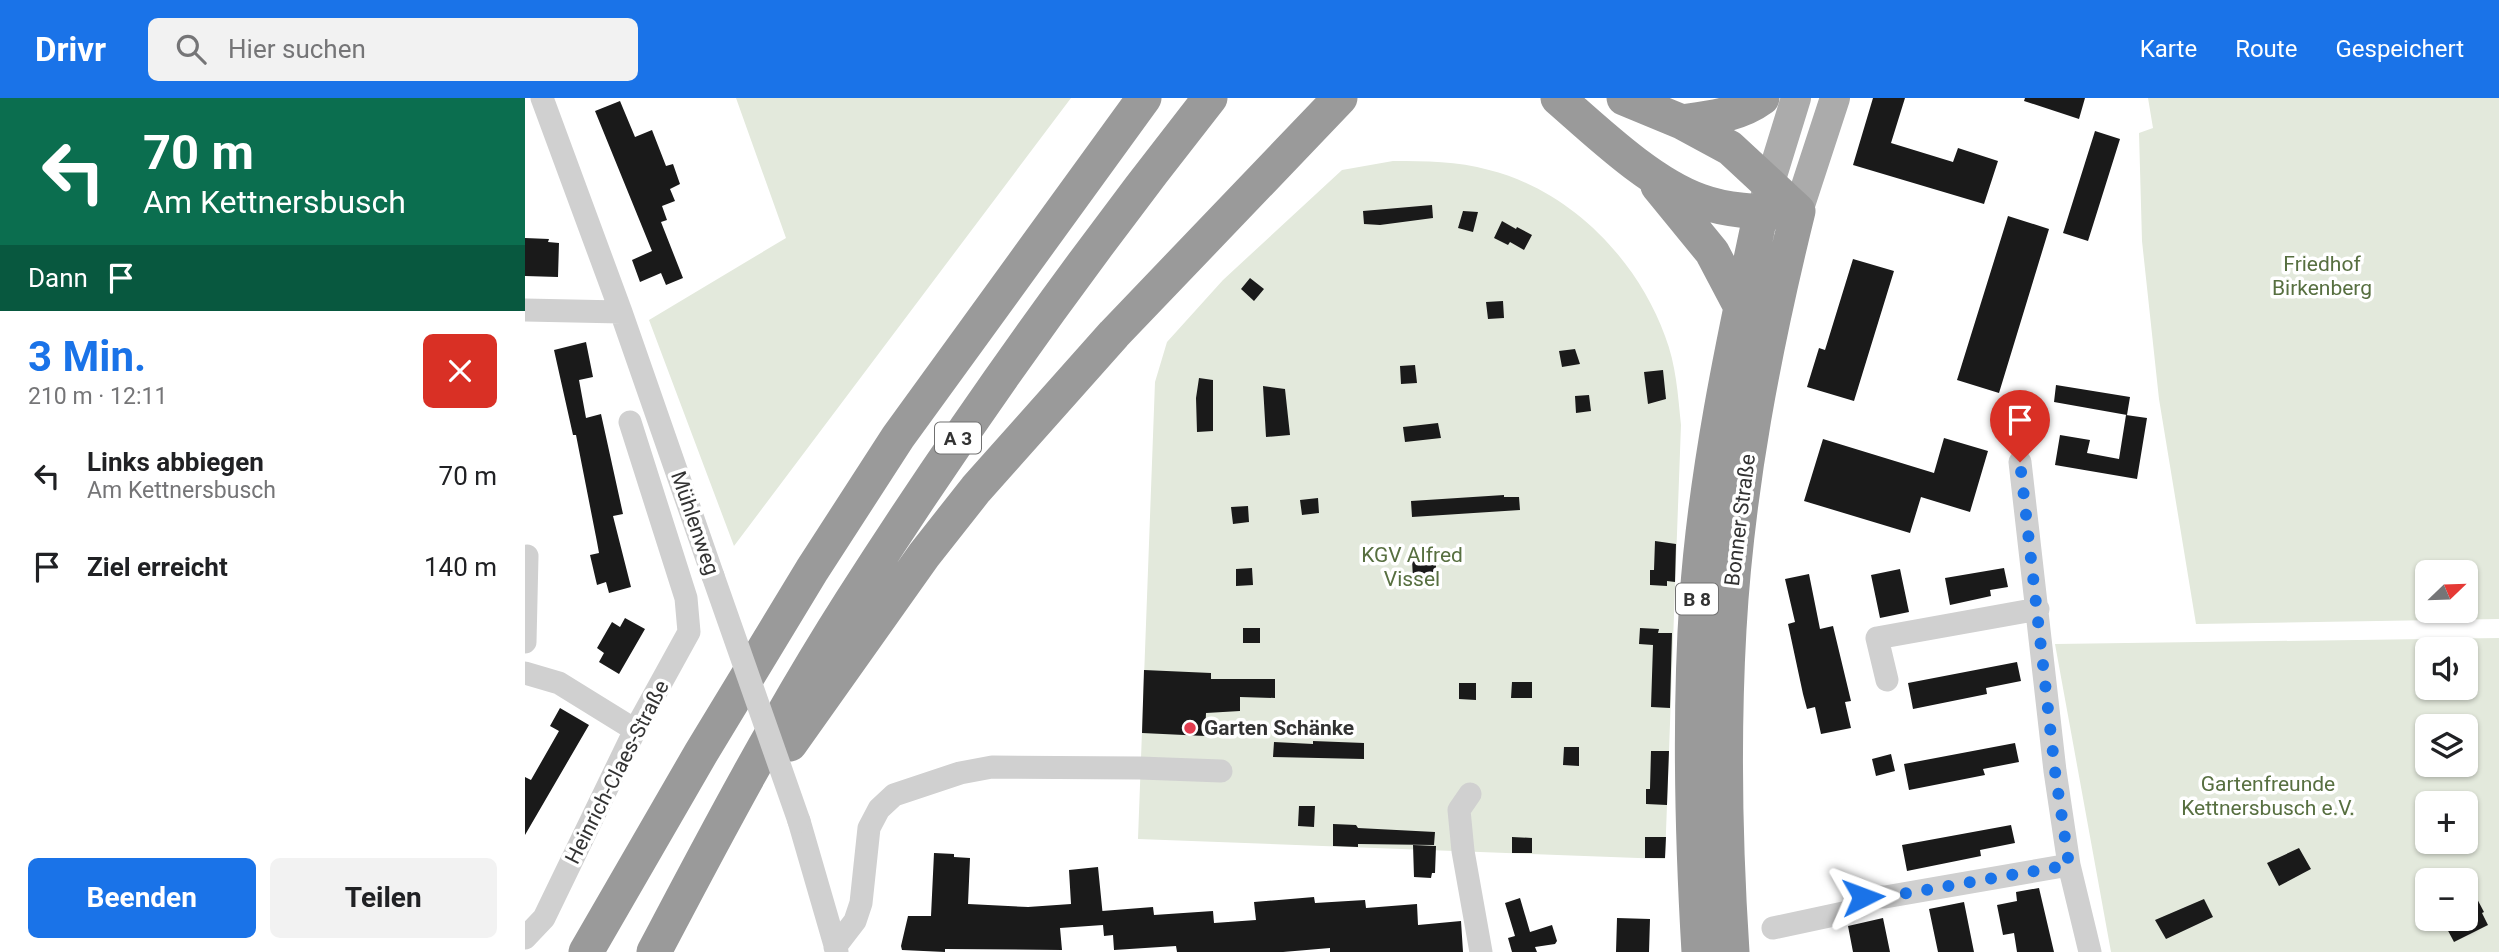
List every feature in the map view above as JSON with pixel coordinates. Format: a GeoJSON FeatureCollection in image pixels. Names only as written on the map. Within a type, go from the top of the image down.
{"type":"FeatureCollection","features":[{"type":"Feature","properties":{"kind":"highway","name":"A 3"},"geometry":{"type":"LineString","coordinates":[[586,952],[701,753],[848,514],[914,415],[1144,98]]}},
{"type":"Feature","properties":{"kind":"highway","name":"A 3"},"geometry":{"type":"LineString","coordinates":[[654,952],[735,798],[849,604],[964,429],[1137,191],[1210,98]]}},
{"type":"Feature","properties":{"kind":"highway"},"geometry":{"type":"LineString","coordinates":[[735,798],[796,739],[867,633],[977,489],[1114,334],[1340,98]]}},
{"type":"Feature","properties":{"kind":"highway"},"geometry":{"type":"LineString","coordinates":[[1558,98],[1648,173],[1699,201],[1728,208],[1765,198],[1801,202]]}},
{"type":"Feature","properties":{"kind":"highway"},"geometry":{"type":"LineString","coordinates":[[1624,98],[1682,122],[1730,148],[1765,198]]}},
{"type":"Feature","properties":{"kind":"highway"},"geometry":{"type":"LineString","coordinates":[[1682,122],[1720,116],[1751,107],[1762,98]]}},
{"type":"Feature","properties":{"kind":"highway"},"geometry":{"type":"LineString","coordinates":[[1648,173],[1712,252],[1741,307]]}},
{"type":"Feature","properties":{"kind":"highway","name":"Bonner Straße"},"geometry":{"type":"LineString","coordinates":[[1699,952],[1692,774],[1697,596],[1713,465],[1741,307],[1765,198]]}},
{"type":"Feature","properties":{"kind":"highway","name":"Bonner Straße"},"geometry":{"type":"LineString","coordinates":[[1732,952],[1727,694],[1735,559],[1759,385],[1801,202]]}},
{"type":"Feature","properties":{"kind":"main road","name":"Bonner Straße"},"geometry":{"type":"LineString","coordinates":[[1765,198],[1796,98]]}},
{"type":"Feature","properties":{"kind":"main road","name":"Bonner Straße"},"geometry":{"type":"LineString","coordinates":[[1801,202],[1835,98]]}},
{"type":"Feature","properties":{"kind":"street","name":"Mühlenweg"},"geometry":{"type":"LineString","coordinates":[[542,98],[621,312],[799,821],[836,950]]}},
{"type":"Feature","properties":{"kind":"street"},"geometry":{"type":"LineString","coordinates":[[525,310],[621,312]]}},
{"type":"Feature","properties":{"kind":"street","name":"Mühlenweg"},"geometry":{"type":"LineString","coordinates":[[630,422],[687,598]]}},
{"type":"Feature","properties":{"kind":"street"},"geometry":{"type":"LineString","coordinates":[[2020,462],[2055,771],[2069,865],[2090,952]]}},
{"type":"Feature","properties":{"kind":"street"},"geometry":{"type":"LineString","coordinates":[[525,642],[527,556]]}},
{"type":"Feature","properties":{"kind":"street","name":"Heinrich-Claes-Straße"},"geometry":{"type":"LineString","coordinates":[[525,937],[544,918],[635,730],[689,632],[687,598]]}},
{"type":"Feature","properties":{"kind":"street"},"geometry":{"type":"LineString","coordinates":[[1887,680],[1877,638],[2038,609]]}},
{"type":"Feature","properties":{"kind":"street"},"geometry":{"type":"LineString","coordinates":[[525,673],[559,683],[635,730]]}},
{"type":"Feature","properties":{"kind":"street"},"geometry":{"type":"LineString","coordinates":[[836,950],[855,922],[861,903],[869,828],[879,809],[894,795],[960,772],[992,767],[1221,771]]}},
{"type":"Feature","properties":{"kind":"street"},"geometry":{"type":"LineString","coordinates":[[1469,794],[1459,810],[1463,851],[1481,952]]}},
{"type":"Feature","properties":{"kind":"street"},"geometry":{"type":"LineString","coordinates":[[1773,928],[1848,912],[1863,897],[1885,897],[2069,865]]}},
{"type":"Feature","properties":{"kind":"green space"},"geometry":{"type":"Polygon","coordinates":[[[736,98],[1071,98],[734,546],[649,320],[786,238],[736,98]]]}},
{"type":"Feature","properties":{"kind":"green space","name":"Friedhof Birkenberg"},"geometry":{"type":"Polygon","coordinates":[[[2148,98],[2499,98],[2499,619],[2478,619],[2478,560],[2415,560],[2415,620],[2196,624],[2159,399],[2142,241],[2139,133],[2153,128],[2148,98]]]}},
{"type":"Feature","properties":{"kind":"green space","name":"KGV Alfred Vissel"},"geometry":{"type":"Polygon","coordinates":[[[1393,161],[1441,162],[1477,167],[1519,180],[1547,194],[1573,211],[1618,255],[1637,280],[1665,336],[1678,391],[1681,425],[1665,859],[1138,839],[1155,382],[1167,342],[1223,280],[1342,170],[1393,161]]]}},
{"type":"Feature","properties":{"kind":"green space","name":"Gartenfreunde Kettnersbusch e.V."},"geometry":{"type":"Polygon","coordinates":[[[2478,638],[2499,638],[2499,952],[2111,952],[2055,644],[2415,639],[2415,700],[2478,700],[2478,638]]]}},
{"type":"Feature","properties":{"kind":"building"},"geometry":{"type":"Polygon","coordinates":[[[1873,98],[1905,98],[1891,143],[1953,162],[1958,148],[1998,161],[1984,204],[1853,165],[1873,98]]]}},
{"type":"Feature","properties":{"kind":"building"},"geometry":{"type":"Polygon","coordinates":[[[2025,98],[2085,98],[2079,119],[2024,101],[2025,98]]]}},
{"type":"Feature","properties":{"kind":"building"},"geometry":{"type":"Polygon","coordinates":[[[620,101],[635,137],[652,130],[666,166],[673,164],[680,184],[670,189],[675,201],[662,206],[667,220],[661,222],[683,278],[666,285],[661,273],[640,282],[632,260],[652,251],[595,111],[620,101]]]}},
{"type":"Feature","properties":{"kind":"building"},"geometry":{"type":"Polygon","coordinates":[[[2095,131],[2120,139],[2088,241],[2063,233],[2095,131]]]}},
{"type":"Feature","properties":{"kind":"building"},"geometry":{"type":"Polygon","coordinates":[[[1432,205],[1433,218],[1380,225],[1364,224],[1363,211],[1432,205]]]}},
{"type":"Feature","properties":{"kind":"building"},"geometry":{"type":"Polygon","coordinates":[[[1463,211],[1478,212],[1473,232],[1458,228],[1463,211]]]}},
{"type":"Feature","properties":{"kind":"building"},"geometry":{"type":"Polygon","coordinates":[[[2008,216],[2049,229],[1999,393],[1957,380],[2008,216]]]}},
{"type":"Feature","properties":{"kind":"building"},"geometry":{"type":"Polygon","coordinates":[[[1502,221],[1532,235],[1524,250],[1510,242],[1508,245],[1494,238],[1502,221]]]}},
{"type":"Feature","properties":{"kind":"building"},"geometry":{"type":"Polygon","coordinates":[[[525,238],[549,239],[548,242],[559,243],[558,277],[525,276],[525,238]]]}},
{"type":"Feature","properties":{"kind":"building"},"geometry":{"type":"Polygon","coordinates":[[[1853,259],[1894,271],[1854,401],[1807,387],[1819,348],[1825,350],[1853,259]]]}},
{"type":"Feature","properties":{"kind":"building"},"geometry":{"type":"Polygon","coordinates":[[[1250,278],[1264,289],[1254,301],[1241,289],[1250,278]]]}},
{"type":"Feature","properties":{"kind":"building"},"geometry":{"type":"Polygon","coordinates":[[[1503,301],[1504,318],[1488,319],[1486,302],[1503,301]]]}},
{"type":"Feature","properties":{"kind":"building"},"geometry":{"type":"Polygon","coordinates":[[[586,342],[593,377],[579,380],[586,418],[601,414],[623,514],[613,516],[631,587],[609,593],[606,582],[597,585],[590,555],[599,553],[576,435],[573,435],[554,350],[586,342]]]}},
{"type":"Feature","properties":{"kind":"building"},"geometry":{"type":"Polygon","coordinates":[[[1575,349],[1580,364],[1562,367],[1559,351],[1575,349]]]}},
{"type":"Feature","properties":{"kind":"building"},"geometry":{"type":"Polygon","coordinates":[[[1415,365],[1417,383],[1401,384],[1400,366],[1415,365]]]}},
{"type":"Feature","properties":{"kind":"building"},"geometry":{"type":"Polygon","coordinates":[[[1663,370],[1666,399],[1648,404],[1644,372],[1663,370]]]}},
{"type":"Feature","properties":{"kind":"building"},"geometry":{"type":"Polygon","coordinates":[[[1199,378],[1213,380],[1213,431],[1197,432],[1196,398],[1199,378]]]}},
{"type":"Feature","properties":{"kind":"building"},"geometry":{"type":"Polygon","coordinates":[[[2056,385],[2130,397],[2127,415],[2054,402],[2056,385]]]}},
{"type":"Feature","properties":{"kind":"building"},"geometry":{"type":"Polygon","coordinates":[[[1263,386],[1285,389],[1290,435],[1266,437],[1263,386]]]}},
{"type":"Feature","properties":{"kind":"building"},"geometry":{"type":"Polygon","coordinates":[[[1589,395],[1591,411],[1576,413],[1575,396],[1589,395]]]}},
{"type":"Feature","properties":{"kind":"building"},"geometry":{"type":"Polygon","coordinates":[[[2126,415],[2147,418],[2137,479],[2055,465],[2060,435],[2090,440],[2087,453],[2119,459],[2126,415]]]}},
{"type":"Feature","properties":{"kind":"building"},"geometry":{"type":"Polygon","coordinates":[[[1438,423],[1441,438],[1405,442],[1403,427],[1438,423]]]}},
{"type":"Feature","properties":{"kind":"building"},"geometry":{"type":"Polygon","coordinates":[[[1944,438],[1988,451],[1970,512],[1921,497],[1910,533],[1804,501],[1823,439],[1934,473],[1944,438]]]}},
{"type":"Feature","properties":{"kind":"building"},"geometry":{"type":"Polygon","coordinates":[[[1504,495],[1519,497],[1520,510],[1412,517],[1411,501],[1504,495]]]}},
{"type":"Feature","properties":{"kind":"building"},"geometry":{"type":"Polygon","coordinates":[[[1318,498],[1319,513],[1302,515],[1300,500],[1318,498]]]}},
{"type":"Feature","properties":{"kind":"building"},"geometry":{"type":"Polygon","coordinates":[[[1248,506],[1249,522],[1233,524],[1231,507],[1248,506]]]}},
{"type":"Feature","properties":{"kind":"building"},"geometry":{"type":"Polygon","coordinates":[[[1655,541],[1676,544],[1675,582],[1667,581],[1667,586],[1650,585],[1650,570],[1654,570],[1655,541]]]}},
{"type":"Feature","properties":{"kind":"building"},"geometry":{"type":"Polygon","coordinates":[[[1427,558],[1427,561],[1436,561],[1436,578],[1413,579],[1412,559],[1427,558]]]}},
{"type":"Feature","properties":{"kind":"building"},"geometry":{"type":"Polygon","coordinates":[[[1252,568],[1253,585],[1236,586],[1236,569],[1252,568]]]}},
{"type":"Feature","properties":{"kind":"building"},"geometry":{"type":"Polygon","coordinates":[[[2004,568],[2008,587],[1990,590],[1991,596],[1950,605],[1945,578],[2004,568]]]}},
{"type":"Feature","properties":{"kind":"building"},"geometry":{"type":"Polygon","coordinates":[[[1900,569],[1909,612],[1880,618],[1871,575],[1900,569]]]}},
{"type":"Feature","properties":{"kind":"building"},"geometry":{"type":"Polygon","coordinates":[[[1809,574],[1820,629],[1833,626],[1851,701],[1845,702],[1851,728],[1821,734],[1815,707],[1807,709],[1788,624],[1795,622],[1785,579],[1809,574]]]}},
{"type":"Feature","properties":{"kind":"building"},"geometry":{"type":"Polygon","coordinates":[[[625,618],[645,629],[619,674],[599,662],[604,653],[597,648],[612,622],[620,627],[625,618]]]}},
{"type":"Feature","properties":{"kind":"building"},"geometry":{"type":"Polygon","coordinates":[[[1243,628],[1260,628],[1260,643],[1243,643],[1243,628]]]}},
{"type":"Feature","properties":{"kind":"building"},"geometry":{"type":"Polygon","coordinates":[[[1640,628],[1659,629],[1658,633],[1672,633],[1670,708],[1651,707],[1653,645],[1639,644],[1640,628]]]}},
{"type":"Feature","properties":{"kind":"building"},"geometry":{"type":"Polygon","coordinates":[[[2017,662],[2021,681],[1986,688],[1987,694],[1913,709],[1908,683],[2017,662]]]}},
{"type":"Feature","properties":{"kind":"building"},"geometry":{"type":"Polygon","coordinates":[[[1144,670],[1211,673],[1211,679],[1275,679],[1275,698],[1240,697],[1240,711],[1206,713],[1205,736],[1142,733],[1144,670]]]}},
{"type":"Feature","properties":{"kind":"building"},"geometry":{"type":"Polygon","coordinates":[[[1512,682],[1532,682],[1532,698],[1511,698],[1512,682]]]}},
{"type":"Feature","properties":{"kind":"building"},"geometry":{"type":"Polygon","coordinates":[[[1459,683],[1476,683],[1476,700],[1459,699],[1459,683]]]}},
{"type":"Feature","properties":{"kind":"building"},"geometry":{"type":"Polygon","coordinates":[[[560,708],[589,725],[525,835],[525,777],[531,780],[559,731],[550,726],[560,708]]]}},
{"type":"Feature","properties":{"kind":"building"},"geometry":{"type":"Polygon","coordinates":[[[1313,741],[1364,743],[1364,759],[1273,757],[1274,742],[1313,744],[1313,741]]]}},
{"type":"Feature","properties":{"kind":"building"},"geometry":{"type":"Polygon","coordinates":[[[2015,743],[2019,762],[1983,769],[1985,775],[1909,790],[1904,764],[2015,743]]]}},
{"type":"Feature","properties":{"kind":"building"},"geometry":{"type":"Polygon","coordinates":[[[1564,747],[1579,747],[1579,766],[1563,765],[1564,747]]]}},
{"type":"Feature","properties":{"kind":"building"},"geometry":{"type":"Polygon","coordinates":[[[1651,751],[1669,751],[1667,805],[1646,804],[1646,789],[1650,789],[1651,751]]]}},
{"type":"Feature","properties":{"kind":"building"},"geometry":{"type":"Polygon","coordinates":[[[1891,754],[1895,771],[1876,776],[1872,759],[1891,754]]]}},
{"type":"Feature","properties":{"kind":"building"},"geometry":{"type":"Polygon","coordinates":[[[1299,806],[1315,806],[1314,827],[1298,826],[1299,806]]]}},
{"type":"Feature","properties":{"kind":"building"},"geometry":{"type":"Polygon","coordinates":[[[1333,824],[1435,832],[1434,845],[1333,846],[1333,824]]]}},
{"type":"Feature","properties":{"kind":"building"},"geometry":{"type":"Polygon","coordinates":[[[2011,825],[2015,843],[1980,850],[1981,856],[1907,871],[1902,845],[2011,825]]]}},
{"type":"Feature","properties":{"kind":"building"},"geometry":{"type":"Polygon","coordinates":[[[1512,837],[1532,838],[1532,853],[1512,853],[1512,837]]]}},
{"type":"Feature","properties":{"kind":"building"},"geometry":{"type":"Polygon","coordinates":[[[1645,837],[1666,837],[1665,858],[1645,858],[1645,837]]]}},
{"type":"Feature","properties":{"kind":"building"},"geometry":{"type":"Polygon","coordinates":[[[1413,845],[1436,846],[1435,873],[1432,873],[1431,878],[1414,877],[1413,845]]]}},
{"type":"Feature","properties":{"kind":"building"},"geometry":{"type":"Polygon","coordinates":[[[2299,848],[2311,869],[2279,886],[2267,863],[2299,848]]]}},
{"type":"Feature","properties":{"kind":"building"},"geometry":{"type":"Polygon","coordinates":[[[934,853],[970,858],[968,904],[1028,907],[1071,904],[1069,870],[1098,867],[1102,911],[1153,907],[1154,915],[1213,911],[1214,923],[1256,920],[1254,902],[1314,897],[1315,903],[1365,900],[1366,908],[1417,904],[1418,925],[1461,921],[1463,952],[1330,952],[1330,948],[1283,952],[1177,952],[1176,946],[1114,950],[1113,935],[1104,936],[1103,925],[1060,928],[1062,950],[902,950],[908,916],[931,916],[934,853]]]}},
{"type":"Feature","properties":{"kind":"building"},"geometry":{"type":"Polygon","coordinates":[[[2039,888],[2054,952],[2017,952],[2014,933],[2003,935],[1997,905],[2017,901],[2016,892],[2039,888]]]}},
{"type":"Feature","properties":{"kind":"building"},"geometry":{"type":"Polygon","coordinates":[[[1520,898],[1530,932],[1552,925],[1557,941],[1555,944],[1535,947],[1537,952],[1512,952],[1508,938],[1515,936],[1505,903],[1520,898]]]}},
{"type":"Feature","properties":{"kind":"building"},"geometry":{"type":"Polygon","coordinates":[[[2204,899],[2213,917],[2166,939],[2155,920],[2204,899]]]}},
{"type":"Feature","properties":{"kind":"building"},"geometry":{"type":"Polygon","coordinates":[[[2478,901],[2484,912],[2482,913],[2488,925],[2478,930],[2478,901]]]}},
{"type":"Feature","properties":{"kind":"building"},"geometry":{"type":"Polygon","coordinates":[[[1964,902],[1974,952],[1938,952],[1929,909],[1964,902]]]}},
{"type":"Feature","properties":{"kind":"building"},"geometry":{"type":"Polygon","coordinates":[[[1617,918],[1650,919],[1649,952],[1616,952],[1617,918]]]}},
{"type":"Feature","properties":{"kind":"building"},"geometry":{"type":"Polygon","coordinates":[[[1883,918],[1890,952],[1853,952],[1848,926],[1883,918]]]}},
{"type":"Feature","properties":{"kind":"building"},"geometry":{"type":"Polygon","coordinates":[[[2448,931],[2476,931],[2454,942],[2448,931]]]}},
{"type":"Feature","properties":{"kind":"place","name":"Garten Schänke"},"geometry":{"type":"Point","coordinates":[1190,728]}},
{"type":"Feature","properties":{"kind":"route"},"geometry":{"type":"LineString","coordinates":[[1863,897],[1885,897],[2069,865],[2055,771],[2020,462]]}}]}
